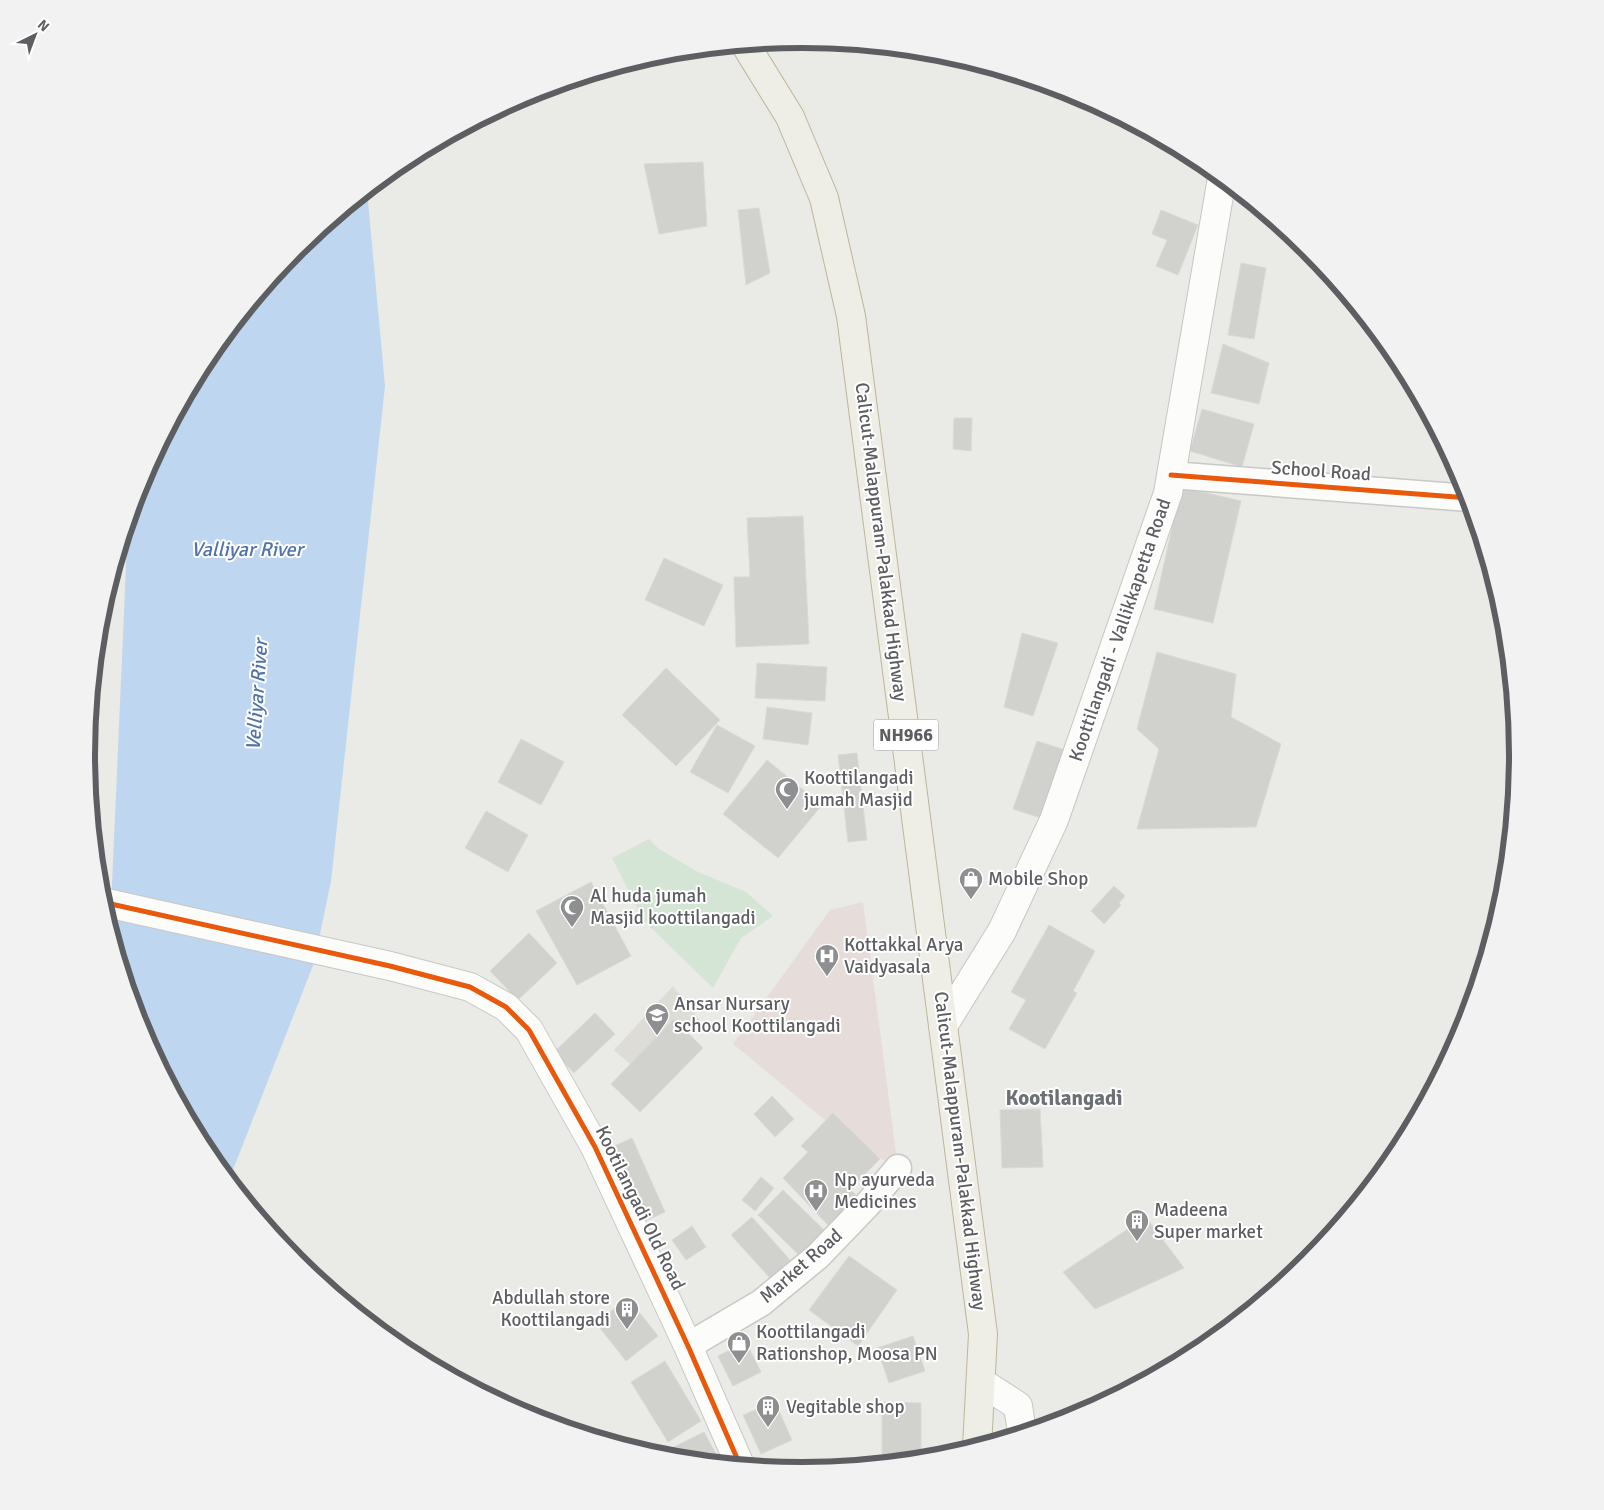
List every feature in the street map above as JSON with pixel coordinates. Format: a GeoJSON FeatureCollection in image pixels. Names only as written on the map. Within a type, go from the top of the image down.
{"type":"FeatureCollection","features":[{"type":"Feature","properties":{"kind":"highway","name":"Calicut-Malappuram-Palakkad Highway"},"geometry":{"type":"LineString","coordinates":[[749,50],[790,117],[824,198],[851,316],[983,1334],[977,1440]]}},
{"type":"Feature","properties":{"kind":"main road","name":"Koottilangadi - Vallikkapetta Road"},"geometry":{"type":"LineString","coordinates":[[944,1026],[1002,931],[1054,820],[1168,493],[1221,185]]}},
{"type":"Feature","properties":{"kind":"main road","name":"Kootilangadi Old Road"},"geometry":{"type":"LineString","coordinates":[[111,904],[390,966],[470,986],[506,1007],[529,1030],[595,1148],[688,1346],[737,1459]]}},
{"type":"Feature","properties":{"kind":"main road"},"geometry":{"type":"LineString","coordinates":[[980,1382],[1018,1406],[1021,1427]]}},
{"type":"Feature","properties":{"kind":"street","name":"School Road"},"geometry":{"type":"LineString","coordinates":[[1172,475],[1461,497]]}},
{"type":"Feature","properties":{"kind":"street","name":"Market Road"},"geometry":{"type":"LineString","coordinates":[[688,1346],[761,1303],[818,1256],[868,1204],[898,1168]]}},
{"type":"Feature","properties":{"kind":"shaded area","name":"Kottakkal Arya Vaidyasala"},"geometry":{"type":"Polygon","coordinates":[[[863,902],[898,1168],[854,1144],[733,1044],[830,910],[863,902]]]}},
{"type":"Feature","properties":{"kind":"shaded area","name":"Ansar Nursary school Koottilangadi"},"geometry":{"type":"Polygon","coordinates":[[[673,986],[701,1022],[646,1078],[614,1050],[673,986]]]}},
{"type":"Feature","properties":{"kind":"green space"},"geometry":{"type":"Polygon","coordinates":[[[649,839],[659,849],[698,872],[746,892],[773,916],[741,938],[713,988],[644,921],[612,858],[649,839]]]}},
{"type":"Feature","properties":{"kind":"water","name":"Valliyar River"},"geometry":{"type":"Polygon","coordinates":[[[368,197],[385,386],[331,881],[314,963],[232,1173],[189,1109],[167,1068],[148,1026],[132,982],[111,906],[127,545],[132,528],[148,484],[167,442],[189,401],[241,324],[302,255],[368,197]]]}},
{"type":"Feature","properties":{"kind":"building"},"geometry":{"type":"Polygon","coordinates":[[[703,162],[707,226],[659,234],[644,164],[703,162]]]}},
{"type":"Feature","properties":{"kind":"building"},"geometry":{"type":"Polygon","coordinates":[[[759,208],[770,273],[746,285],[738,210],[759,208]]]}},
{"type":"Feature","properties":{"kind":"building"},"geometry":{"type":"Polygon","coordinates":[[[1161,210],[1198,225],[1178,275],[1156,266],[1167,240],[1152,234],[1161,210]]]}},
{"type":"Feature","properties":{"kind":"building"},"geometry":{"type":"Polygon","coordinates":[[[1241,263],[1266,268],[1254,339],[1228,335],[1241,263]]]}},
{"type":"Feature","properties":{"kind":"building"},"geometry":{"type":"Polygon","coordinates":[[[1223,344],[1269,363],[1259,404],[1211,393],[1223,344]]]}},
{"type":"Feature","properties":{"kind":"building"},"geometry":{"type":"Polygon","coordinates":[[[1202,409],[1254,424],[1242,467],[1190,451],[1202,409]]]}},
{"type":"Feature","properties":{"kind":"building"},"geometry":{"type":"Polygon","coordinates":[[[954,418],[972,418],[971,451],[953,449],[954,418]]]}},
{"type":"Feature","properties":{"kind":"building"},"geometry":{"type":"Polygon","coordinates":[[[1181,487],[1241,501],[1213,623],[1154,609],[1181,487]]]}},
{"type":"Feature","properties":{"kind":"building"},"geometry":{"type":"Polygon","coordinates":[[[803,516],[809,644],[736,647],[734,577],[750,577],[747,518],[803,516]]]}},
{"type":"Feature","properties":{"kind":"building"},"geometry":{"type":"Polygon","coordinates":[[[664,558],[723,585],[704,626],[645,600],[664,558]]]}},
{"type":"Feature","properties":{"kind":"building"},"geometry":{"type":"Polygon","coordinates":[[[1022,633],[1058,643],[1033,716],[1004,707],[1022,633]]]}},
{"type":"Feature","properties":{"kind":"building"},"geometry":{"type":"Polygon","coordinates":[[[1157,652],[1236,674],[1231,717],[1281,744],[1256,827],[1137,829],[1159,749],[1137,729],[1157,652]]]}},
{"type":"Feature","properties":{"kind":"building"},"geometry":{"type":"Polygon","coordinates":[[[757,663],[827,667],[825,701],[755,698],[757,663]]]}},
{"type":"Feature","properties":{"kind":"building"},"geometry":{"type":"Polygon","coordinates":[[[666,668],[720,720],[676,766],[622,715],[666,668]]]}},
{"type":"Feature","properties":{"kind":"building"},"geometry":{"type":"Polygon","coordinates":[[[767,707],[812,713],[808,745],[763,739],[767,707]]]}},
{"type":"Feature","properties":{"kind":"building"},"geometry":{"type":"Polygon","coordinates":[[[717,725],[755,746],[728,793],[690,772],[717,725]]]}},
{"type":"Feature","properties":{"kind":"building"},"geometry":{"type":"Polygon","coordinates":[[[521,739],[564,762],[541,805],[498,782],[521,739]]]}},
{"type":"Feature","properties":{"kind":"building"},"geometry":{"type":"Polygon","coordinates":[[[1037,741],[1065,750],[1041,818],[1013,809],[1037,741]]]}},
{"type":"Feature","properties":{"kind":"building"},"geometry":{"type":"Polygon","coordinates":[[[857,753],[867,840],[848,842],[838,755],[857,753]]]}},
{"type":"Feature","properties":{"kind":"building"},"geometry":{"type":"Polygon","coordinates":[[[767,760],[822,805],[778,858],[723,814],[767,760]]]}},
{"type":"Feature","properties":{"kind":"building"},"geometry":{"type":"Polygon","coordinates":[[[486,811],[528,835],[508,872],[465,848],[486,811]]]}},
{"type":"Feature","properties":{"kind":"building","name":"Al huda jumah Masjid koottilangadi"},"geometry":{"type":"Polygon","coordinates":[[[591,882],[631,956],[577,985],[536,911],[591,882]]]}},
{"type":"Feature","properties":{"kind":"building"},"geometry":{"type":"Polygon","coordinates":[[[1114,886],[1125,896],[1119,903],[1121,905],[1104,924],[1091,911],[1114,886]]]}},
{"type":"Feature","properties":{"kind":"building"},"geometry":{"type":"Polygon","coordinates":[[[1049,925],[1095,951],[1073,991],[1077,993],[1045,1049],[1009,1029],[1026,1000],[1011,992],[1049,925]]]}},
{"type":"Feature","properties":{"kind":"building"},"geometry":{"type":"Polygon","coordinates":[[[529,933],[557,963],[518,1000],[490,971],[529,933]]]}},
{"type":"Feature","properties":{"kind":"building"},"geometry":{"type":"Polygon","coordinates":[[[595,1013],[615,1034],[574,1073],[554,1052],[595,1013]]]}},
{"type":"Feature","properties":{"kind":"building"},"geometry":{"type":"Polygon","coordinates":[[[674,1019],[703,1048],[640,1112],[611,1084],[674,1019]]]}},
{"type":"Feature","properties":{"kind":"building"},"geometry":{"type":"Polygon","coordinates":[[[772,1096],[794,1119],[775,1137],[754,1114],[772,1096]]]}},
{"type":"Feature","properties":{"kind":"building"},"geometry":{"type":"Polygon","coordinates":[[[1040,1109],[1043,1167],[1002,1168],[1000,1110],[1040,1109]]]}},
{"type":"Feature","properties":{"kind":"building"},"geometry":{"type":"Polygon","coordinates":[[[833,1113],[880,1159],[850,1189],[857,1196],[828,1225],[783,1178],[808,1152],[801,1146],[833,1113]]]}},
{"type":"Feature","properties":{"kind":"building"},"geometry":{"type":"Polygon","coordinates":[[[632,1138],[665,1212],[643,1222],[610,1148],[632,1138]]]}},
{"type":"Feature","properties":{"kind":"building"},"geometry":{"type":"Polygon","coordinates":[[[761,1177],[774,1188],[755,1211],[742,1200],[761,1177]]]}},
{"type":"Feature","properties":{"kind":"building"},"geometry":{"type":"Polygon","coordinates":[[[783,1190],[828,1234],[804,1260],[758,1215],[783,1190]]]}},
{"type":"Feature","properties":{"kind":"building"},"geometry":{"type":"Polygon","coordinates":[[[752,1217],[790,1260],[770,1278],[731,1235],[752,1217]]]}},
{"type":"Feature","properties":{"kind":"building","name":"Madeena Super market"},"geometry":{"type":"Polygon","coordinates":[[[1146,1217],[1184,1268],[1095,1309],[1063,1272],[1146,1217]]]}},
{"type":"Feature","properties":{"kind":"building"},"geometry":{"type":"Polygon","coordinates":[[[692,1226],[706,1247],[686,1260],[672,1240],[692,1226]]]}},
{"type":"Feature","properties":{"kind":"building"},"geometry":{"type":"Polygon","coordinates":[[[849,1256],[897,1290],[858,1346],[809,1310],[849,1256]]]}},
{"type":"Feature","properties":{"kind":"building","name":"Abdullah store Koottilangadi"},"geometry":{"type":"Polygon","coordinates":[[[628,1298],[658,1336],[626,1361],[596,1323],[628,1298]]]}},
{"type":"Feature","properties":{"kind":"building"},"geometry":{"type":"Polygon","coordinates":[[[913,1336],[925,1371],[889,1383],[877,1348],[913,1336]]]}},
{"type":"Feature","properties":{"kind":"building","name":"Koottilangadi Rationshop, Moosa PN"},"geometry":{"type":"Polygon","coordinates":[[[746,1342],[761,1372],[733,1386],[718,1356],[746,1342]]]}},
{"type":"Feature","properties":{"kind":"building"},"geometry":{"type":"Polygon","coordinates":[[[665,1361],[701,1421],[668,1442],[631,1382],[665,1361]]]}},
{"type":"Feature","properties":{"kind":"building","name":"Vegitable shop"},"geometry":{"type":"Polygon","coordinates":[[[775,1402],[792,1440],[761,1454],[743,1415],[775,1402]]]}},
{"type":"Feature","properties":{"kind":"building"},"geometry":{"type":"Polygon","coordinates":[[[882,1402],[921,1403],[921,1452],[882,1457],[882,1402]]]}},
{"type":"Feature","properties":{"kind":"building"},"geometry":{"type":"Polygon","coordinates":[[[704,1432],[718,1457],[673,1450],[672,1448],[704,1432]]]}},
{"type":"Feature","properties":{"kind":"cycle path"},"geometry":{"type":"LineString","coordinates":[[1171,475],[1461,497]]}},
{"type":"Feature","properties":{"kind":"cycle path"},"geometry":{"type":"LineString","coordinates":[[111,904],[390,966],[470,987],[506,1007],[529,1030],[595,1147],[688,1346],[737,1459]]}},
{"type":"Feature","properties":{"kind":"place","name":"Koottilangadi jumah Masjid"},"geometry":{"type":"Point","coordinates":[787,810]}},
{"type":"Feature","properties":{"kind":"place","name":"Mobile Shop"},"geometry":{"type":"Point","coordinates":[971,900]}},
{"type":"Feature","properties":{"kind":"place","name":"Al huda jumah Masjid koottilangadi"},"geometry":{"type":"Point","coordinates":[572,928]}},
{"type":"Feature","properties":{"kind":"place","name":"Kottakkal Arya Vaidyasala"},"geometry":{"type":"Point","coordinates":[827,977]}},
{"type":"Feature","properties":{"kind":"place","name":"Ansar Nursary school Koottilangadi"},"geometry":{"type":"Point","coordinates":[657,1036]}},
{"type":"Feature","properties":{"kind":"place","name":"Np ayurveda Medicines"},"geometry":{"type":"Point","coordinates":[816,1212]}},
{"type":"Feature","properties":{"kind":"place","name":"Madeena Super market"},"geometry":{"type":"Point","coordinates":[1137,1242]}},
{"type":"Feature","properties":{"kind":"place","name":"Abdullah store Koottilangadi"},"geometry":{"type":"Point","coordinates":[627,1330]}},
{"type":"Feature","properties":{"kind":"place","name":"Koottilangadi Rationshop, Moosa PN"},"geometry":{"type":"Point","coordinates":[739,1364]}},
{"type":"Feature","properties":{"kind":"place","name":"Vegitable shop"},"geometry":{"type":"Point","coordinates":[768,1428]}},
{"type":"Feature","properties":{"kind":"district","name":"Kootilangadi"},"geometry":{"type":"Point","coordinates":[1064,1098]}},
{"type":"Feature","properties":{"kind":"water label","name":"Velliyar River"},"geometry":{"type":"Point","coordinates":[257,695]}}]}
